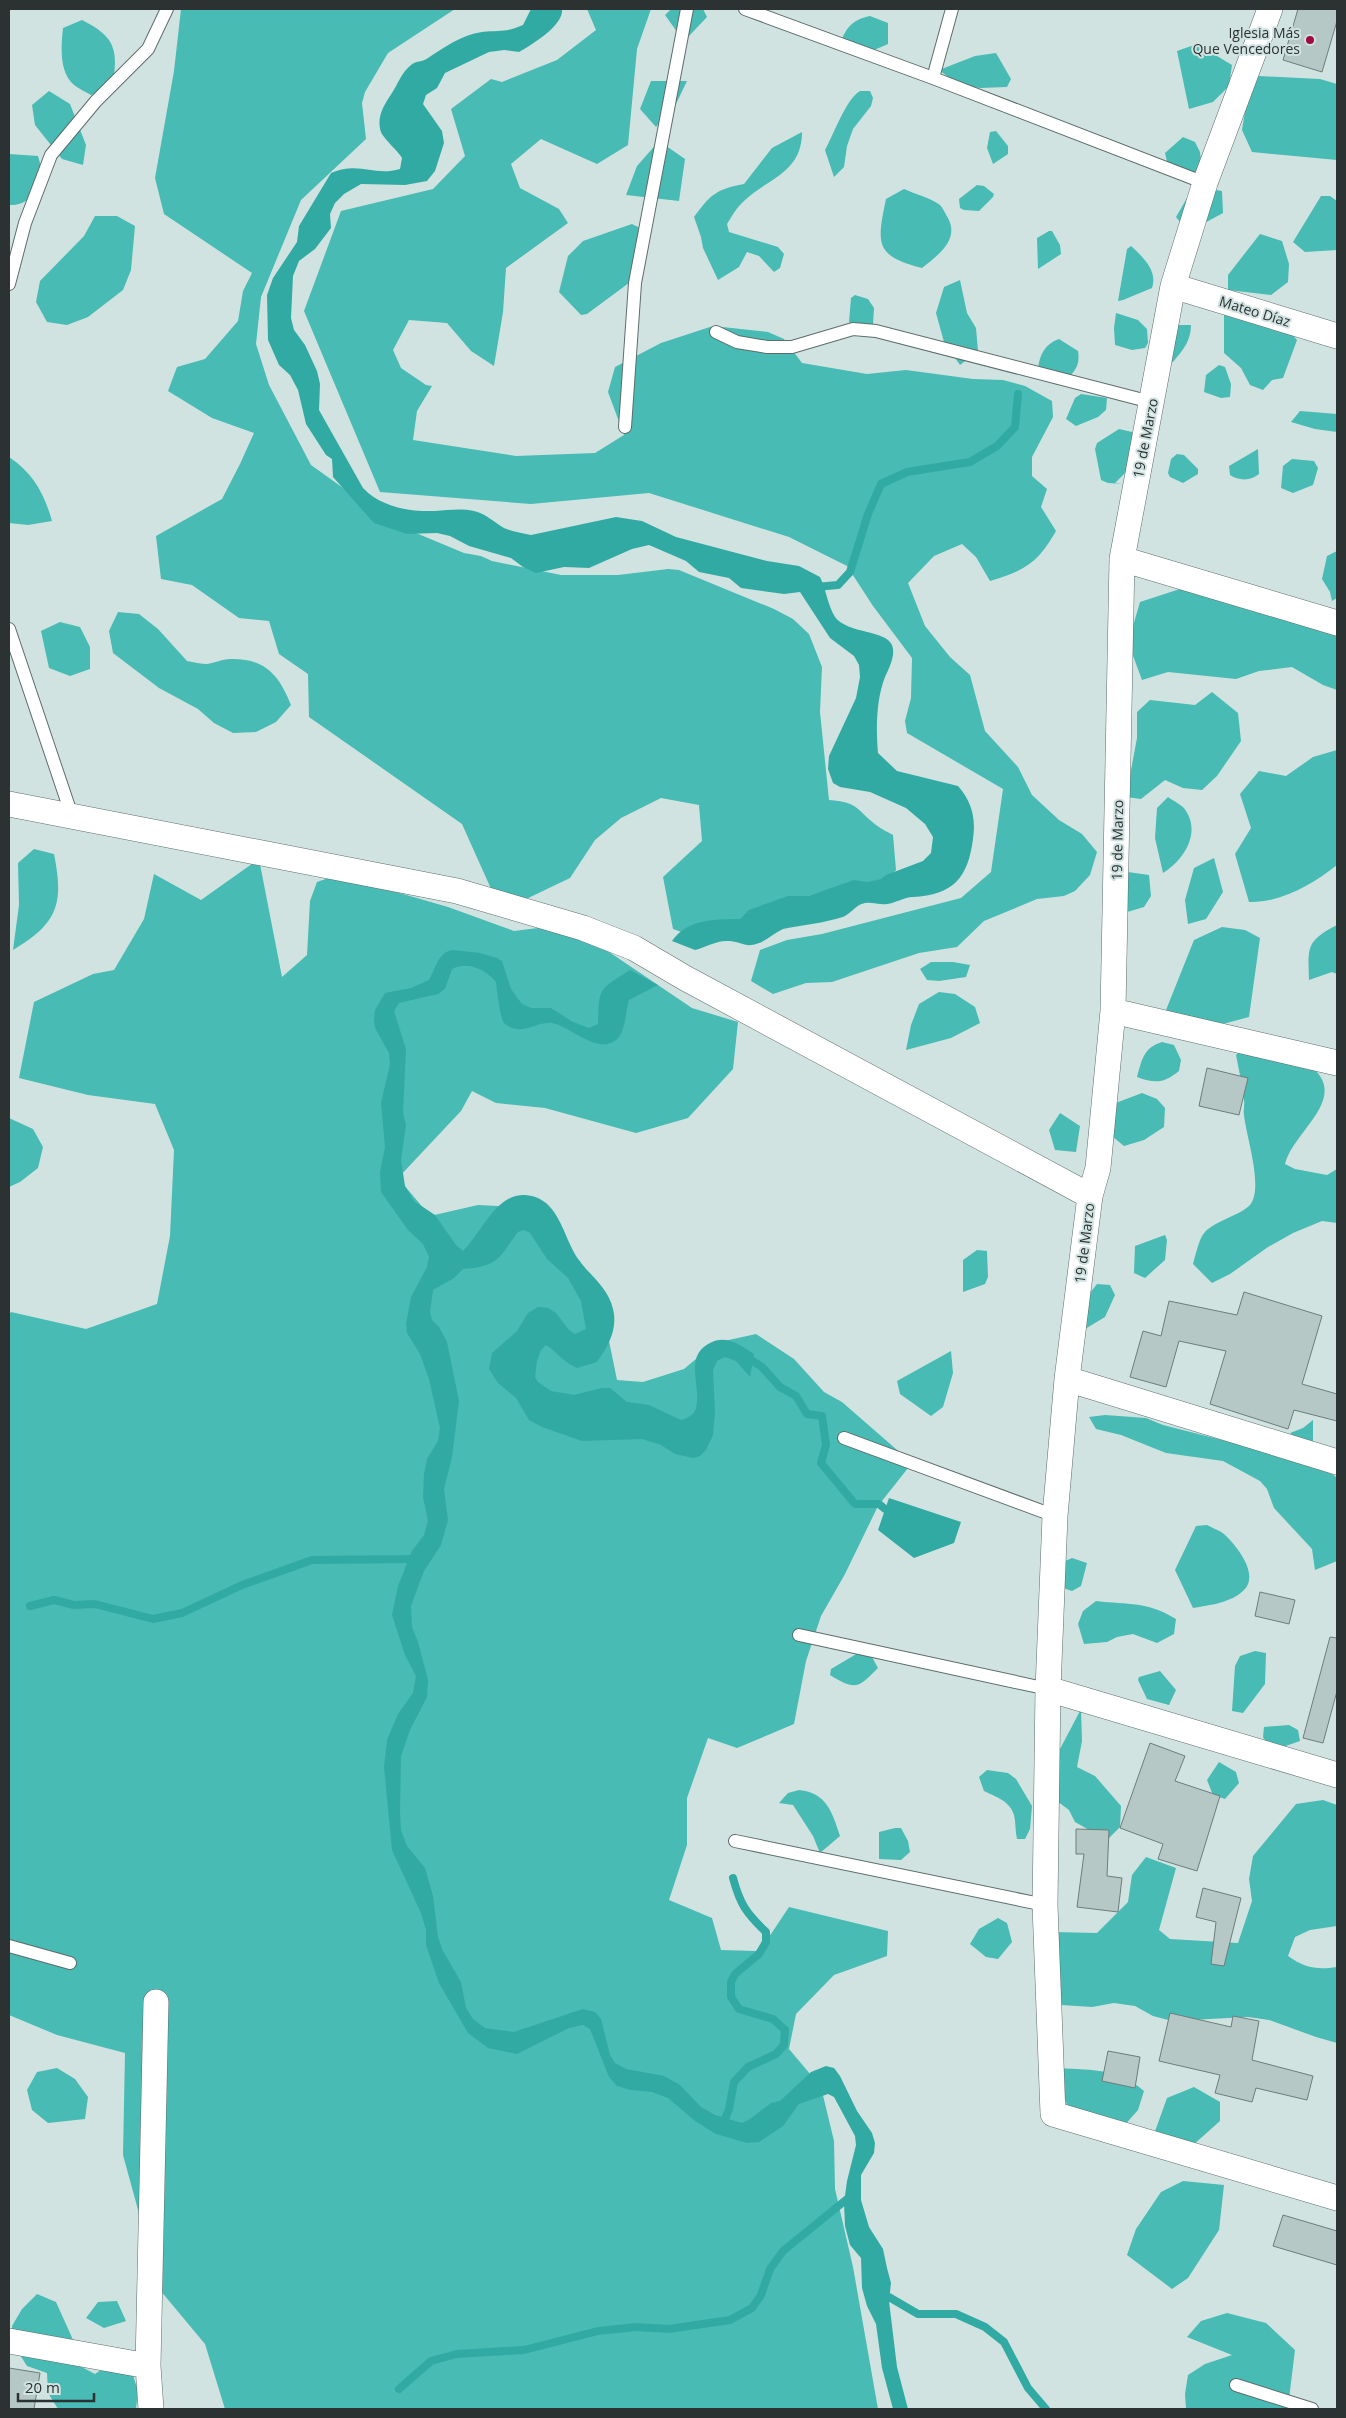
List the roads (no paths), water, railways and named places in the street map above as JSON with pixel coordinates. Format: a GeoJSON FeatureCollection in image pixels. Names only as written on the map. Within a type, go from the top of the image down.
{"type":"FeatureCollection","features":[{"type":"Feature","properties":{"kind":"street","name":"19 de Marzo"},"geometry":{"type":"LineString","coordinates":[[1270,9],[1205,183],[1173,286],[1122,559],[1112,1011],[1098,1168],[1090,1196],[1067,1379],[1055,1516],[1048,1689],[1045,1905],[1052,2114],[1337,2198]]}},
{"type":"Feature","properties":{"kind":"street","name":"Mateo Díaz"},"geometry":{"type":"LineString","coordinates":[[1173,286],[1337,336]]}},
{"type":"Feature","properties":{"kind":"street"},"geometry":{"type":"LineString","coordinates":[[1122,559],[1337,623]]}},
{"type":"Feature","properties":{"kind":"street"},"geometry":{"type":"LineString","coordinates":[[9,804],[456,891],[583,928],[634,948],[685,978],[1090,1196]]}},
{"type":"Feature","properties":{"kind":"street"},"geometry":{"type":"LineString","coordinates":[[1112,1011],[1337,1063]]}},
{"type":"Feature","properties":{"kind":"street"},"geometry":{"type":"LineString","coordinates":[[1067,1379],[1337,1462]]}},
{"type":"Feature","properties":{"kind":"street"},"geometry":{"type":"LineString","coordinates":[[1048,1689],[1337,1775]]}},
{"type":"Feature","properties":{"kind":"street"},"geometry":{"type":"LineString","coordinates":[[151,2409],[148,2366],[156,2002]]}},
{"type":"Feature","properties":{"kind":"street"},"geometry":{"type":"LineString","coordinates":[[9,2341],[148,2366]]}},
{"type":"Feature","properties":{"kind":"lane"},"geometry":{"type":"LineString","coordinates":[[9,284],[25,223],[51,155],[96,102],[148,49],[167,9]]}},
{"type":"Feature","properties":{"kind":"lane"},"geometry":{"type":"LineString","coordinates":[[625,427],[635,283],[687,9]]}},
{"type":"Feature","properties":{"kind":"lane"},"geometry":{"type":"LineString","coordinates":[[745,9],[934,78],[1205,183]]}},
{"type":"Feature","properties":{"kind":"lane"},"geometry":{"type":"LineString","coordinates":[[934,78],[952,9]]}},
{"type":"Feature","properties":{"kind":"lane"},"geometry":{"type":"LineString","coordinates":[[716,332],[737,342],[767,347],[792,347],[853,329],[876,331],[1152,402]]}},
{"type":"Feature","properties":{"kind":"lane"},"geometry":{"type":"LineString","coordinates":[[9,629],[72,816]]}},
{"type":"Feature","properties":{"kind":"lane"},"geometry":{"type":"LineString","coordinates":[[844,1438],[1055,1516]]}},
{"type":"Feature","properties":{"kind":"lane"},"geometry":{"type":"LineString","coordinates":[[799,1635],[1048,1689]]}},
{"type":"Feature","properties":{"kind":"lane"},"geometry":{"type":"LineString","coordinates":[[734,1841],[1045,1905]]}},
{"type":"Feature","properties":{"kind":"lane"},"geometry":{"type":"LineString","coordinates":[[9,1946],[70,1963]]}},
{"type":"Feature","properties":{"kind":"lane"},"geometry":{"type":"LineString","coordinates":[[1236,2384],[1312,2409]]}},
{"type":"Feature","properties":{"kind":"waterway"},"geometry":{"type":"LineString","coordinates":[[816,587],[838,585],[850,572],[868,514],[881,484],[907,472],[970,462],[997,446],[1015,427],[1018,394]]}},
{"type":"Feature","properties":{"kind":"waterway"},"geometry":{"type":"LineString","coordinates":[[745,1356],[762,1367],[780,1387],[796,1396],[807,1414],[822,1416],[826,1445],[821,1463],[855,1504],[879,1504],[885,1509]]}},
{"type":"Feature","properties":{"kind":"waterway"},"geometry":{"type":"LineString","coordinates":[[30,1606],[54,1600],[74,1605],[95,1604],[153,1619],[182,1613],[242,1585],[312,1560],[418,1559]]}},
{"type":"Feature","properties":{"kind":"waterway"},"geometry":{"type":"LineString","coordinates":[[722,2127],[729,2109],[734,2082],[748,2067],[776,2054],[784,2045],[785,2030],[773,2019],[739,2009],[731,1997],[731,1982],[735,1974],[759,1954],[766,1942],[766,1932],[745,1908],[738,1895],[733,1878]]}},
{"type":"Feature","properties":{"kind":"waterway"},"geometry":{"type":"LineString","coordinates":[[399,2389],[431,2361],[457,2354],[524,2350],[598,2331],[636,2327],[669,2329],[730,2320],[752,2308],[761,2295],[770,2269],[783,2251],[852,2195]]}},
{"type":"Feature","properties":{"kind":"waterway"},"geometry":{"type":"LineString","coordinates":[[882,2293],[918,2314],[956,2314],[985,2327],[1004,2342],[1028,2388],[1046,2409]]}},
{"type":"Feature","properties":{"kind":"place","name":"Iglesia Más Que Vencedores"},"geometry":{"type":"Point","coordinates":[1310,40]}}]}
